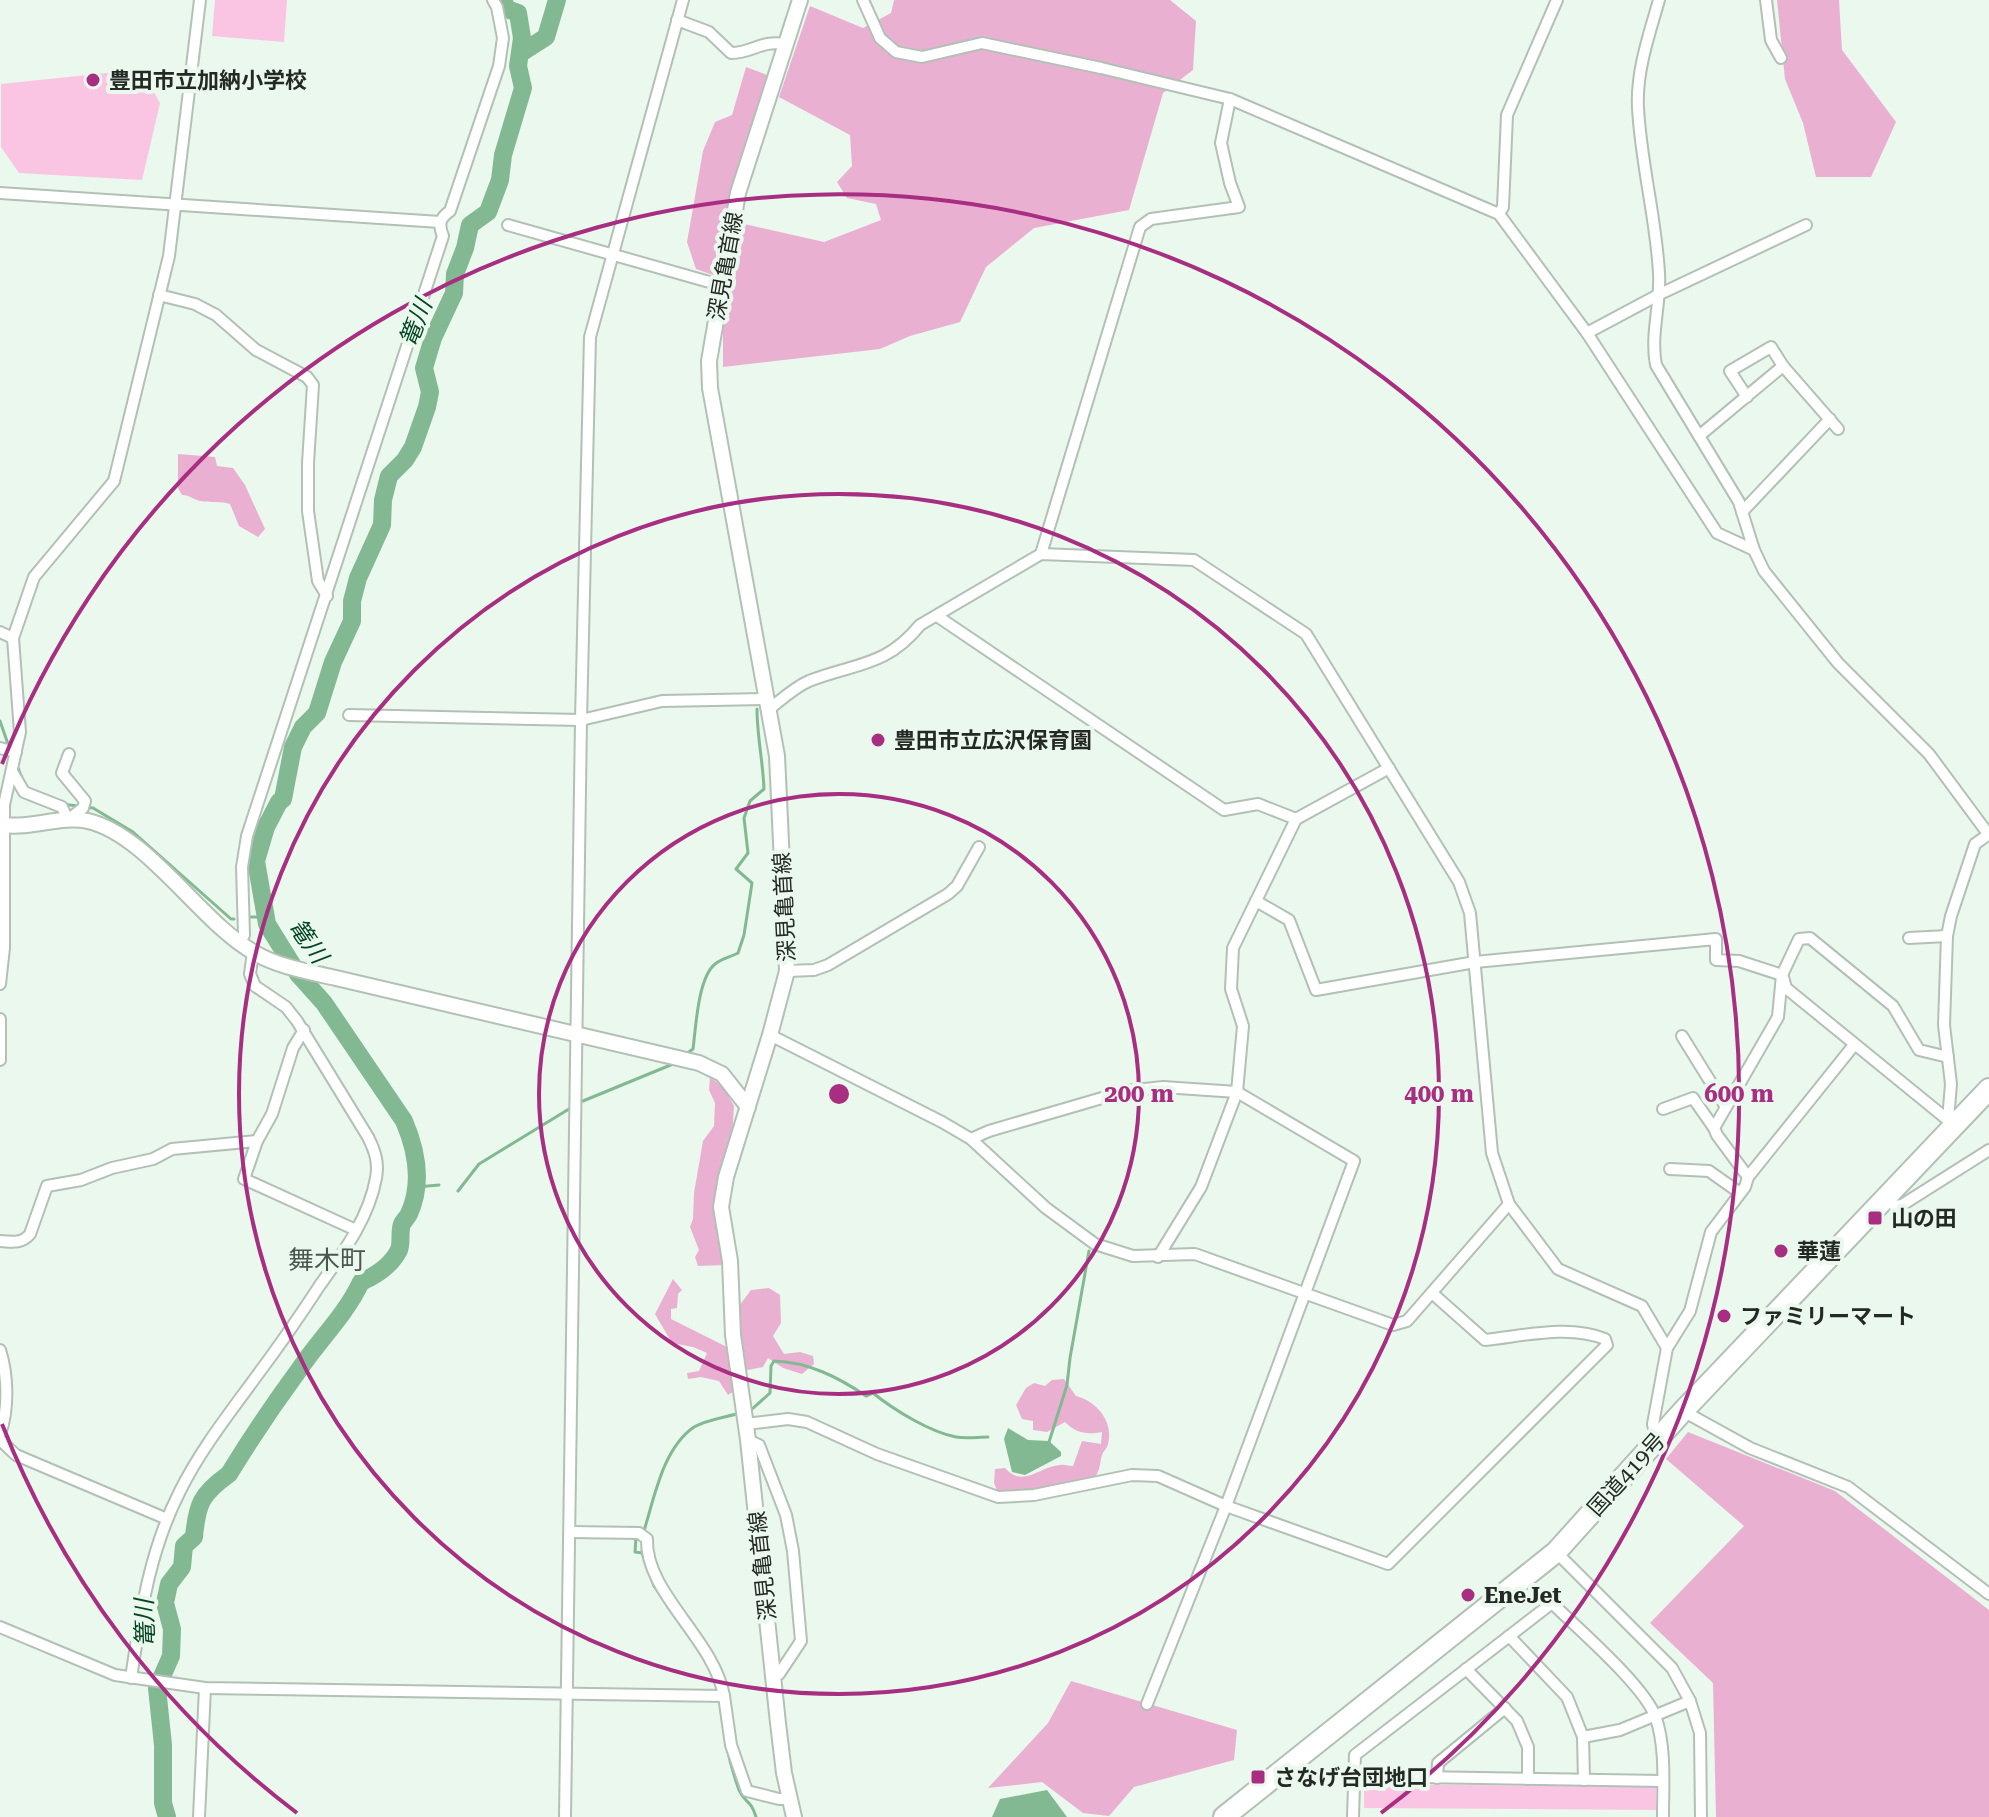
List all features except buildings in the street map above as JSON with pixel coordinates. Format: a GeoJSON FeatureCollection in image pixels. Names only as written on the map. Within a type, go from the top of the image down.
{"type":"FeatureCollection","features":[{"type":"Feature","properties":{"kind":"highway","name":"国道419号"},"geometry":{"type":"LineString","coordinates":[[1233,1814],[1556,1552],[1683,1411],[1886,1198],[1950,1124],[1989,1089]]}},
{"type":"Feature","properties":{"kind":"main road","name":"深見亀首線"},"geometry":{"type":"LineString","coordinates":[[794,1817],[773,1677],[748,1440],[733,1335],[730,1261],[721,1207],[726,1177],[787,971],[777,756],[710,388],[709,361],[720,285],[741,182],[800,0]]}},
{"type":"Feature","properties":{"kind":"main road"},"geometry":{"type":"LineString","coordinates":[[2,825],[21,828],[68,820],[88,821],[124,839],[254,953],[290,967],[714,1068],[730,1082],[748,1107]]}},
{"type":"Feature","properties":{"kind":"street"},"geometry":{"type":"LineString","coordinates":[[0,984],[6,837],[2,825],[20,732],[13,638],[34,577],[114,481],[169,256],[200,0]]}},
{"type":"Feature","properties":{"kind":"street"},"geometry":{"type":"LineString","coordinates":[[240,942],[244,935],[242,867],[247,836],[443,236],[440,222],[450,211],[499,66],[503,38],[493,0]]}},
{"type":"Feature","properties":{"kind":"street"},"geometry":{"type":"LineString","coordinates":[[565,1817],[581,720],[590,337],[683,0]]}},
{"type":"Feature","properties":{"kind":"street"},"geometry":{"type":"LineString","coordinates":[[863,0],[880,38],[896,52],[922,57],[968,45],[997,45],[1230,99],[1499,214],[1587,333],[1717,533],[1754,550]]}},
{"type":"Feature","properties":{"kind":"street"},"geometry":{"type":"LineString","coordinates":[[1499,214],[1503,207],[1507,115],[1557,0]]}},
{"type":"Feature","properties":{"kind":"street"},"geometry":{"type":"LineString","coordinates":[[1659,0],[1643,58],[1638,108],[1660,294],[1652,339],[1656,365],[1739,502],[1764,571],[1838,663],[1929,754],[1989,834],[1975,844],[1947,936],[1944,1025],[1951,1084],[1950,1124]]}},
{"type":"Feature","properties":{"kind":"street"},"geometry":{"type":"LineString","coordinates":[[1766,0],[1771,40],[1781,58]]}},
{"type":"Feature","properties":{"kind":"street"},"geometry":{"type":"LineString","coordinates":[[677,20],[709,32],[731,53],[740,53],[769,42],[785,44]]}},
{"type":"Feature","properties":{"kind":"street"},"geometry":{"type":"LineString","coordinates":[[1041,554],[1140,227],[1151,219],[1239,207],[1221,143],[1230,99]]}},
{"type":"Feature","properties":{"kind":"street"},"geometry":{"type":"LineString","coordinates":[[0,193],[440,222]]}},
{"type":"Feature","properties":{"kind":"street"},"geometry":{"type":"LineString","coordinates":[[508,225],[720,285]]}},
{"type":"Feature","properties":{"kind":"street"},"geometry":{"type":"LineString","coordinates":[[1587,333],[1660,294],[1806,225]]}},
{"type":"Feature","properties":{"kind":"street"},"geometry":{"type":"LineString","coordinates":[[159,295],[195,304],[216,315],[256,350],[307,377],[313,385],[308,511],[318,581],[327,596]]}},
{"type":"Feature","properties":{"kind":"street"},"geometry":{"type":"LineString","coordinates":[[1747,397],[1730,371],[1771,347],[1783,366],[1838,429]]}},
{"type":"Feature","properties":{"kind":"street"},"geometry":{"type":"LineString","coordinates":[[1699,436],[1783,366]]}},
{"type":"Feature","properties":{"kind":"street"},"geometry":{"type":"LineString","coordinates":[[1742,512],[1830,419]]}},
{"type":"Feature","properties":{"kind":"street"},"geometry":{"type":"LineString","coordinates":[[349,715],[581,720],[662,701],[766,705],[807,682],[891,654],[908,641],[920,625],[1041,554],[1194,560],[1306,634],[1459,882],[1470,913],[1492,1153],[1509,1204],[1558,1269],[1642,1306],[1667,1348]]}},
{"type":"Feature","properties":{"kind":"street"},"geometry":{"type":"LineString","coordinates":[[937,616],[1224,810],[1258,804],[1296,819]]}},
{"type":"Feature","properties":{"kind":"street"},"geometry":{"type":"LineString","coordinates":[[0,632],[13,638]]}},
{"type":"Feature","properties":{"kind":"street"},"geometry":{"type":"LineString","coordinates":[[0,748],[16,752]]}},
{"type":"Feature","properties":{"kind":"street"},"geometry":{"type":"LineString","coordinates":[[13,773],[24,792],[62,807],[68,820],[83,808],[82,797],[62,773],[69,754]]}},
{"type":"Feature","properties":{"kind":"street"},"geometry":{"type":"LineString","coordinates":[[1158,1257],[1201,1187],[1237,1092],[1243,1026],[1231,989],[1233,948],[1296,819],[1389,768]]}},
{"type":"Feature","properties":{"kind":"street"},"geometry":{"type":"LineString","coordinates":[[787,971],[814,970],[828,965],[948,894],[957,886],[979,847]]}},
{"type":"Feature","properties":{"kind":"street"},"geometry":{"type":"LineString","coordinates":[[1256,901],[1289,920],[1316,990],[1475,962],[1716,939],[1716,960],[1739,961],[1782,975]]}},
{"type":"Feature","properties":{"kind":"street"},"geometry":{"type":"LineString","coordinates":[[1909,938],[1947,936]]}},
{"type":"Feature","properties":{"kind":"street"},"geometry":{"type":"LineString","coordinates":[[1714,1128],[1778,1017],[1782,975],[1799,939],[1810,938],[1893,1006],[1919,1050],[1948,1057]]}},
{"type":"Feature","properties":{"kind":"street"},"geometry":{"type":"LineString","coordinates":[[131,1678],[146,1579],[167,1519],[196,1459],[351,1241],[374,1189],[375,1151],[304,1030],[286,1007],[255,986],[250,974],[254,953]]}},
{"type":"Feature","properties":{"kind":"street"},"geometry":{"type":"LineString","coordinates":[[1782,975],[1786,988],[1950,1124]]}},
{"type":"Feature","properties":{"kind":"street"},"geometry":{"type":"LineString","coordinates":[[0,1019],[0,1060]]}},
{"type":"Feature","properties":{"kind":"street"},"geometry":{"type":"LineString","coordinates":[[304,1030],[293,1048],[272,1114],[257,1141],[244,1179],[356,1230]]}},
{"type":"Feature","properties":{"kind":"street"},"geometry":{"type":"LineString","coordinates":[[770,1035],[971,1139],[1046,1208],[1095,1244],[1133,1256],[1195,1254],[1393,1325],[1407,1321],[1509,1204]]}},
{"type":"Feature","properties":{"kind":"street"},"geometry":{"type":"LineString","coordinates":[[1682,1036],[1726,1107]]}},
{"type":"Feature","properties":{"kind":"street"},"geometry":{"type":"LineString","coordinates":[[1656,1441],[1653,1424],[1667,1348],[1690,1311],[1711,1232],[1748,1177],[1854,1045]]}},
{"type":"Feature","properties":{"kind":"street"},"geometry":{"type":"LineString","coordinates":[[971,1139],[1126,1091],[1163,1087],[1237,1092],[1354,1161],[1226,1506],[1147,1704]]}},
{"type":"Feature","properties":{"kind":"street"},"geometry":{"type":"LineString","coordinates":[[1663,1109],[1693,1098],[1748,1177]]}},
{"type":"Feature","properties":{"kind":"street"},"geometry":{"type":"LineString","coordinates":[[0,1241],[25,1240],[47,1186],[81,1180],[112,1168],[153,1159],[172,1149],[257,1141]]}},
{"type":"Feature","properties":{"kind":"street"},"geometry":{"type":"LineString","coordinates":[[1886,1198],[1895,1206],[1902,1205],[1989,1150]]}},
{"type":"Feature","properties":{"kind":"street"},"geometry":{"type":"LineString","coordinates":[[1670,1169],[1709,1171],[1740,1193]]}},
{"type":"Feature","properties":{"kind":"street"},"geometry":{"type":"LineString","coordinates":[[746,1424],[788,1419],[807,1422],[877,1454],[998,1497],[1034,1495],[1144,1474],[1158,1476],[1226,1506],[1388,1564],[1607,1345],[1605,1339],[1577,1332],[1485,1340],[1432,1293]]}},
{"type":"Feature","properties":{"kind":"street"},"geometry":{"type":"LineString","coordinates":[[0,1350],[5,1370],[6,1410],[0,1437],[16,1455],[167,1519]]}},
{"type":"Feature","properties":{"kind":"street"},"geometry":{"type":"LineString","coordinates":[[1683,1411],[1750,1448],[1848,1487],[1989,1594]]}},
{"type":"Feature","properties":{"kind":"street"},"geometry":{"type":"LineString","coordinates":[[748,1440],[759,1445],[786,1515],[797,1588],[801,1641],[779,1674],[773,1677]]}},
{"type":"Feature","properties":{"kind":"street"},"geometry":{"type":"LineString","coordinates":[[570,1532],[641,1535],[647,1539],[654,1573],[720,1677],[731,1745],[747,1791],[789,1799]]}},
{"type":"Feature","properties":{"kind":"street"},"geometry":{"type":"LineString","coordinates":[[1556,1552],[1672,1668],[1690,1701],[1700,1733],[1701,1817]]}},
{"type":"Feature","properties":{"kind":"street"},"geometry":{"type":"LineString","coordinates":[[1353,1817],[1355,1755],[1552,1603],[1643,1693],[1655,1716],[1662,1746],[1663,1817]]}},
{"type":"Feature","properties":{"kind":"street"},"geometry":{"type":"LineString","coordinates":[[0,1627],[91,1666],[131,1678],[202,1687],[723,1696]]}},
{"type":"Feature","properties":{"kind":"street"},"geometry":{"type":"LineString","coordinates":[[1509,1636],[1567,1697],[1583,1737],[1584,1780]]}},
{"type":"Feature","properties":{"kind":"street"},"geometry":{"type":"LineString","coordinates":[[1466,1669],[1517,1721],[1528,1747],[1528,1779]]}},
{"type":"Feature","properties":{"kind":"street"},"geometry":{"type":"LineString","coordinates":[[199,1817],[202,1687]]}},
{"type":"Feature","properties":{"kind":"street"},"geometry":{"type":"LineString","coordinates":[[1583,1737],[1620,1730],[1690,1701]]}},
{"type":"Feature","properties":{"kind":"street"},"geometry":{"type":"LineString","coordinates":[[1437,1778],[1438,1763],[1505,1708]]}},
{"type":"Feature","properties":{"kind":"street"},"geometry":{"type":"LineString","coordinates":[[1355,1776],[1663,1781]]}},
{"type":"Feature","properties":{"kind":"shaded area"},"geometry":{"type":"Polygon","coordinates":[[[215,0],[287,0],[284,42],[212,36],[215,0]]]}},
{"type":"Feature","properties":{"kind":"shaded area"},"geometry":{"type":"Polygon","coordinates":[[[894,0],[1170,0],[1196,21],[1193,70],[1163,93],[1129,210],[1034,228],[986,267],[960,322],[910,336],[880,349],[723,367],[723,302],[740,223],[824,242],[881,220],[876,204],[847,198],[837,182],[852,166],[850,135],[779,97],[810,6],[863,28],[891,13],[894,0]]]}},
{"type":"Feature","properties":{"kind":"shaded area"},"geometry":{"type":"Polygon","coordinates":[[[1777,0],[1839,0],[1842,50],[1896,122],[1871,177],[1816,177],[1803,123],[1785,79],[1777,0]]]}},
{"type":"Feature","properties":{"kind":"shaded area"},"geometry":{"type":"Polygon","coordinates":[[[746,67],[767,75],[722,223],[716,276],[696,269],[687,242],[703,151],[715,122],[732,115],[746,67]]]}},
{"type":"Feature","properties":{"kind":"shaded area"},"geometry":{"type":"Polygon","coordinates":[[[125,71],[148,82],[160,103],[142,180],[19,173],[1,147],[1,84],[125,71]]]}},
{"type":"Feature","properties":{"kind":"shaded area"},"geometry":{"type":"Polygon","coordinates":[[[178,454],[215,457],[217,466],[233,468],[245,485],[265,529],[258,537],[239,526],[230,504],[182,495],[178,488],[178,454]]]}},
{"type":"Feature","properties":{"kind":"shaded area"},"geometry":{"type":"Polygon","coordinates":[[[710,1077],[724,1088],[734,1106],[724,1265],[698,1266],[695,1257],[699,1250],[690,1227],[703,1141],[714,1126],[715,1103],[709,1090],[710,1077]]]}},
{"type":"Feature","properties":{"kind":"shaded area"},"geometry":{"type":"Polygon","coordinates":[[[673,1279],[682,1290],[678,1294],[677,1308],[671,1309],[671,1319],[725,1346],[736,1346],[736,1310],[751,1290],[769,1288],[780,1295],[781,1323],[773,1336],[784,1354],[800,1352],[813,1356],[814,1364],[802,1374],[783,1368],[768,1358],[763,1367],[748,1370],[742,1365],[730,1365],[734,1391],[728,1395],[719,1381],[701,1377],[688,1379],[687,1373],[699,1371],[707,1353],[672,1343],[655,1314],[673,1279]]]}},
{"type":"Feature","properties":{"kind":"shaded area"},"geometry":{"type":"Polygon","coordinates":[[[1064,1379],[1076,1396],[1090,1402],[1106,1420],[1108,1444],[1094,1479],[1029,1494],[998,1493],[994,1483],[995,1469],[1005,1468],[1012,1474],[1025,1477],[1052,1466],[1073,1466],[1082,1441],[1101,1444],[1102,1432],[1082,1432],[1065,1422],[1047,1432],[1033,1430],[1033,1421],[1022,1419],[1016,1405],[1026,1388],[1034,1383],[1045,1386],[1052,1380],[1064,1379]]]}},
{"type":"Feature","properties":{"kind":"shaded area"},"geometry":{"type":"Polygon","coordinates":[[[1008,1428],[1028,1440],[1049,1441],[1061,1452],[1061,1456],[1025,1475],[1012,1472],[1004,1439],[1008,1428]]]}},
{"type":"Feature","properties":{"kind":"shaded area"},"geometry":{"type":"Polygon","coordinates":[[[1688,1432],[1835,1491],[1989,1610],[1989,1817],[1716,1817],[1713,1683],[1650,1623],[1744,1526],[1666,1459],[1688,1432]]]}},
{"type":"Feature","properties":{"kind":"shaded area"},"geometry":{"type":"Polygon","coordinates":[[[1071,1681],[1237,1730],[1234,1760],[1134,1787],[1109,1816],[1083,1813],[1042,1782],[988,1788],[1048,1723],[1071,1681]]]}},
{"type":"Feature","properties":{"kind":"shaded area"},"geometry":{"type":"Polygon","coordinates":[[[1364,1784],[1656,1787],[1656,1810],[1364,1808],[1364,1784]]]}},
{"type":"Feature","properties":{"kind":"shaded area"},"geometry":{"type":"Polygon","coordinates":[[[1047,1790],[1067,1817],[992,1817],[1000,1799],[1047,1790]]]}},
{"type":"Feature","properties":{"kind":"waterway","name":"篭川"},"geometry":{"type":"LineString","coordinates":[[167,1817],[163,1803],[163,1745],[157,1688],[171,1656],[172,1629],[165,1603],[169,1584],[182,1567],[184,1546],[194,1537],[199,1508],[206,1494],[229,1474],[361,1282],[383,1269],[396,1256],[402,1224],[409,1214],[416,1191],[415,1155],[404,1121],[324,1003],[298,974],[267,924],[256,861],[266,827],[283,799],[293,747],[303,727],[317,713],[333,662],[352,621],[352,601],[358,578],[382,525],[383,500],[389,476],[413,447],[427,407],[430,392],[424,368],[433,338],[454,293],[455,274],[470,225],[488,212],[500,180],[503,155],[523,88],[518,66],[522,38],[518,13],[507,9],[503,0]]}},
{"type":"Feature","properties":{"kind":"waterway","name":"篭川"},"geometry":{"type":"LineString","coordinates":[[521,53],[546,37],[557,0]]}},
{"type":"Feature","properties":{"kind":"waterway"},"geometry":{"type":"LineString","coordinates":[[689,1052],[693,1049],[699,1003],[709,971],[721,960],[738,953],[744,935],[752,883],[736,869],[748,853],[744,818],[750,801],[764,789],[757,709]]}},
{"type":"Feature","properties":{"kind":"waterway"},"geometry":{"type":"LineString","coordinates":[[0,721],[9,747]]}},
{"type":"Feature","properties":{"kind":"waterway"},"geometry":{"type":"LineString","coordinates":[[18,768],[24,783]]}},
{"type":"Feature","properties":{"kind":"waterway"},"geometry":{"type":"LineString","coordinates":[[62,804],[93,808],[133,832],[234,919]]}},
{"type":"Feature","properties":{"kind":"waterway"},"geometry":{"type":"LineString","coordinates":[[248,917],[257,917],[267,924]]}},
{"type":"Feature","properties":{"kind":"waterway"},"geometry":{"type":"LineString","coordinates":[[583,1101],[673,1064]]}},
{"type":"Feature","properties":{"kind":"waterway"},"geometry":{"type":"LineString","coordinates":[[458,1191],[479,1164],[569,1109]]}},
{"type":"Feature","properties":{"kind":"waterway"},"geometry":{"type":"LineString","coordinates":[[417,1187],[439,1185]]}},
{"type":"Feature","properties":{"kind":"waterway"},"geometry":{"type":"LineString","coordinates":[[1049,1442],[1067,1385],[1089,1251]]}},
{"type":"Feature","properties":{"kind":"waterway"},"geometry":{"type":"LineString","coordinates":[[751,1410],[770,1393],[774,1361],[787,1362],[822,1372],[866,1396],[873,1393],[935,1430],[960,1438],[988,1437]]}},
{"type":"Feature","properties":{"kind":"waterway"},"geometry":{"type":"LineString","coordinates":[[643,1534],[661,1476],[674,1448],[694,1427],[736,1414]]}},
{"type":"Feature","properties":{"kind":"waterway"},"geometry":{"type":"LineString","coordinates":[[636,1537],[635,1552],[642,1553],[654,1586],[663,1598]]}},
{"type":"Feature","properties":{"kind":"waterway"},"geometry":{"type":"LineString","coordinates":[[720,1701],[726,1746],[735,1779],[756,1817]]}},
{"type":"Feature","properties":{"kind":"place","name":"豊田市立加納小学校"},"geometry":{"type":"Point","coordinates":[93,80]}},
{"type":"Feature","properties":{"kind":"place","name":"豊田市立広沢保育園"},"geometry":{"type":"Point","coordinates":[878,740]}},
{"type":"Feature","properties":{"kind":"place","name":"山の田"},"geometry":{"type":"Point","coordinates":[1875,1218]}},
{"type":"Feature","properties":{"kind":"place","name":"華蓮"},"geometry":{"type":"Point","coordinates":[1781,1251]}},
{"type":"Feature","properties":{"kind":"place","name":"ファミリーマート"},"geometry":{"type":"Point","coordinates":[1724,1316]}},
{"type":"Feature","properties":{"kind":"place","name":"EneJet"},"geometry":{"type":"Point","coordinates":[1468,1595]}},
{"type":"Feature","properties":{"kind":"place","name":"さなげ台団地口"},"geometry":{"type":"Point","coordinates":[1258,1777]}},
{"type":"Feature","properties":{"kind":"district","name":"舞木町"},"geometry":{"type":"Point","coordinates":[327,1260]}}]}
